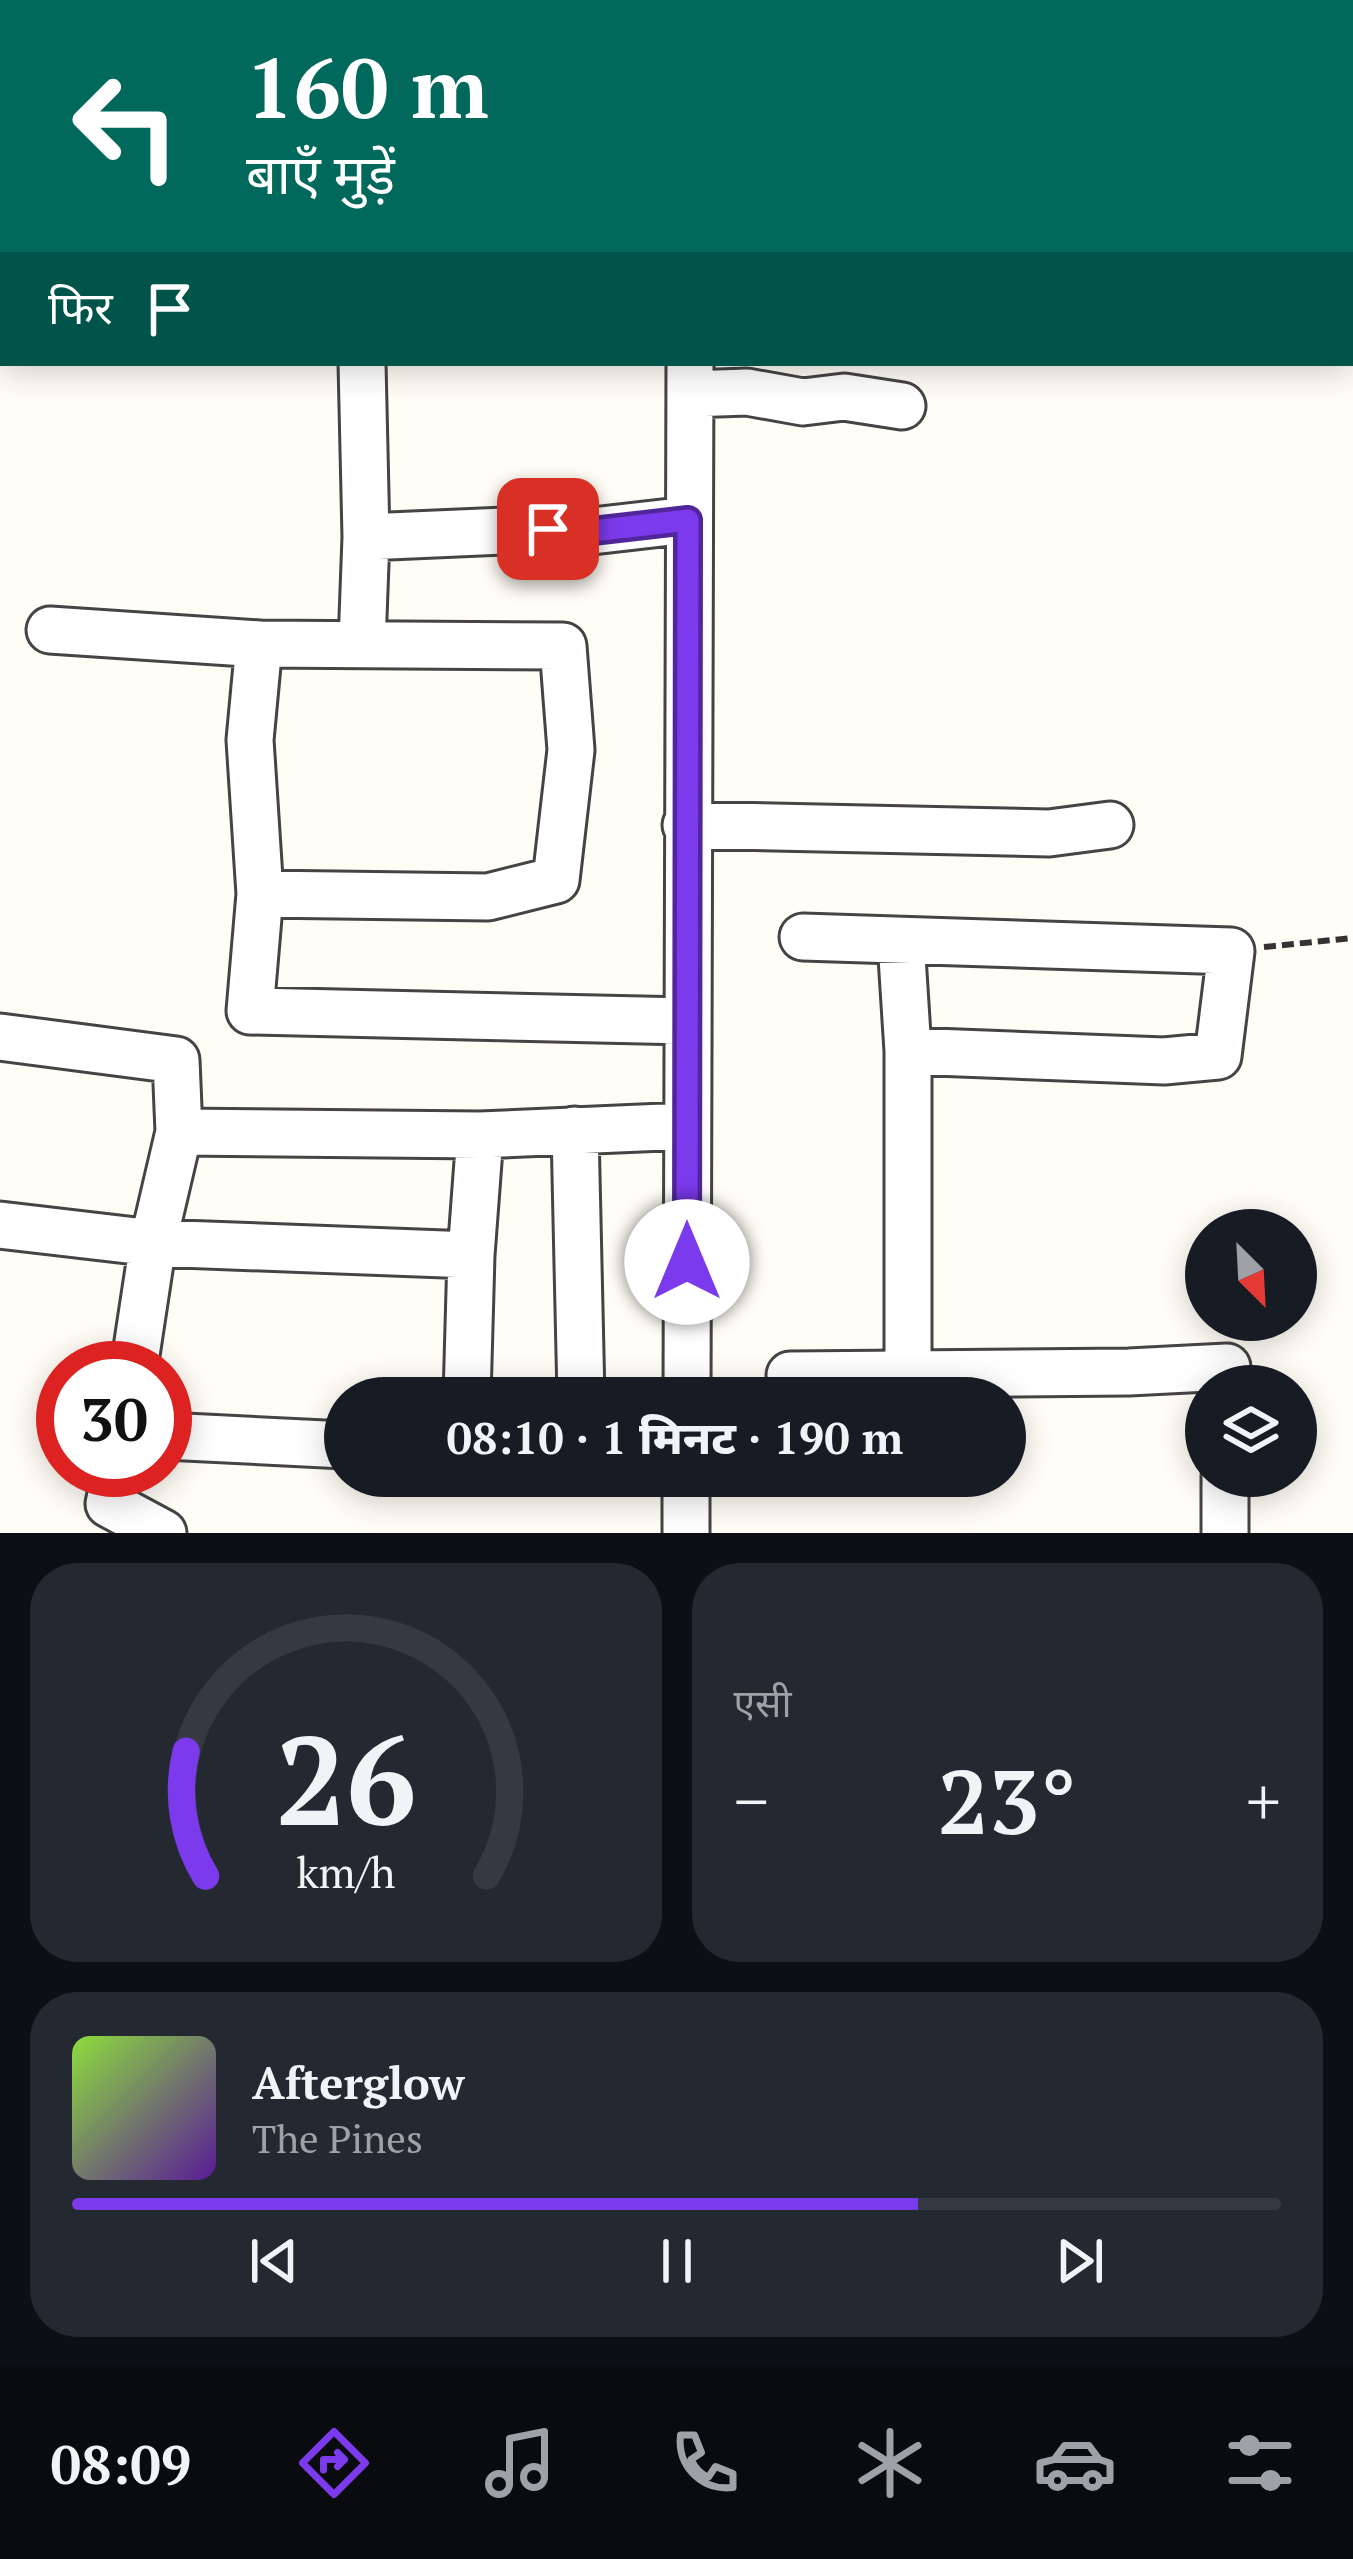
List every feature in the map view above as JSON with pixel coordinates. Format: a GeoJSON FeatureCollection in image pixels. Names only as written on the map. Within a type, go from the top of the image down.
{"type":"FeatureCollection","features":[{"type":"Feature","properties":{"kind":"street"},"geometry":{"type":"LineString","coordinates":[[362,366],[366,537],[362,644]]}},
{"type":"Feature","properties":{"kind":"street"},"geometry":{"type":"LineString","coordinates":[[687,1377],[690,378],[803,402],[844,397],[902,406]]}},
{"type":"Feature","properties":{"kind":"street"},"geometry":{"type":"LineString","coordinates":[[366,537],[548,529],[575,533],[688,520]]}},
{"type":"Feature","properties":{"kind":"street"},"geometry":{"type":"LineString","coordinates":[[50,630],[259,644],[563,646],[571,749],[556,880],[488,897],[260,894]]}},
{"type":"Feature","properties":{"kind":"street"},"geometry":{"type":"LineString","coordinates":[[259,644],[250,740],[260,894],[250,1011],[687,1021]]}},
{"type":"Feature","properties":{"kind":"street"},"geometry":{"type":"LineString","coordinates":[[686,825],[1049,833],[1110,825]]}},
{"type":"Feature","properties":{"kind":"street"},"geometry":{"type":"LineString","coordinates":[[803,937],[1231,951],[1218,1056],[1164,1061],[908,1052]]}},
{"type":"Feature","properties":{"kind":"street"},"geometry":{"type":"LineString","coordinates":[[901,941],[908,1052],[908,1371]]}},
{"type":"Feature","properties":{"kind":"street"},"geometry":{"type":"LineString","coordinates":[[0,1037],[176,1060],[178,1132],[138,1341]]}},
{"type":"Feature","properties":{"kind":"street"},"geometry":{"type":"LineString","coordinates":[[178,1132],[480,1135],[687,1126]]}},
{"type":"Feature","properties":{"kind":"street"},"geometry":{"type":"LineString","coordinates":[[575,1130],[581,1377]]}},
{"type":"Feature","properties":{"kind":"street"},"geometry":{"type":"LineString","coordinates":[[468,1377],[480,1135]]}},
{"type":"Feature","properties":{"kind":"street"},"geometry":{"type":"LineString","coordinates":[[0,1225],[153,1244],[471,1255]]}},
{"type":"Feature","properties":{"kind":"street"},"geometry":{"type":"LineString","coordinates":[[790,1375],[1185,1369]]}},
{"type":"Feature","properties":{"kind":"street"},"geometry":{"type":"LineString","coordinates":[[192,1437],[324,1444]]}},
{"type":"Feature","properties":{"kind":"street"},"geometry":{"type":"LineString","coordinates":[[111,1497],[110,1504],[163,1533]]}},
{"type":"Feature","properties":{"kind":"street"},"geometry":{"type":"LineString","coordinates":[[686,1497],[686,1533]]}},
{"type":"Feature","properties":{"kind":"street"},"geometry":{"type":"LineString","coordinates":[[1225,1533],[1226,1497]]}},
{"type":"Feature","properties":{"kind":"path"},"geometry":{"type":"LineString","coordinates":[[1231,951],[1353,938]]}},
{"type":"Feature","properties":{"kind":"route"},"geometry":{"type":"LineString","coordinates":[[548,529],[575,533],[688,520],[687,1262]]}}]}
